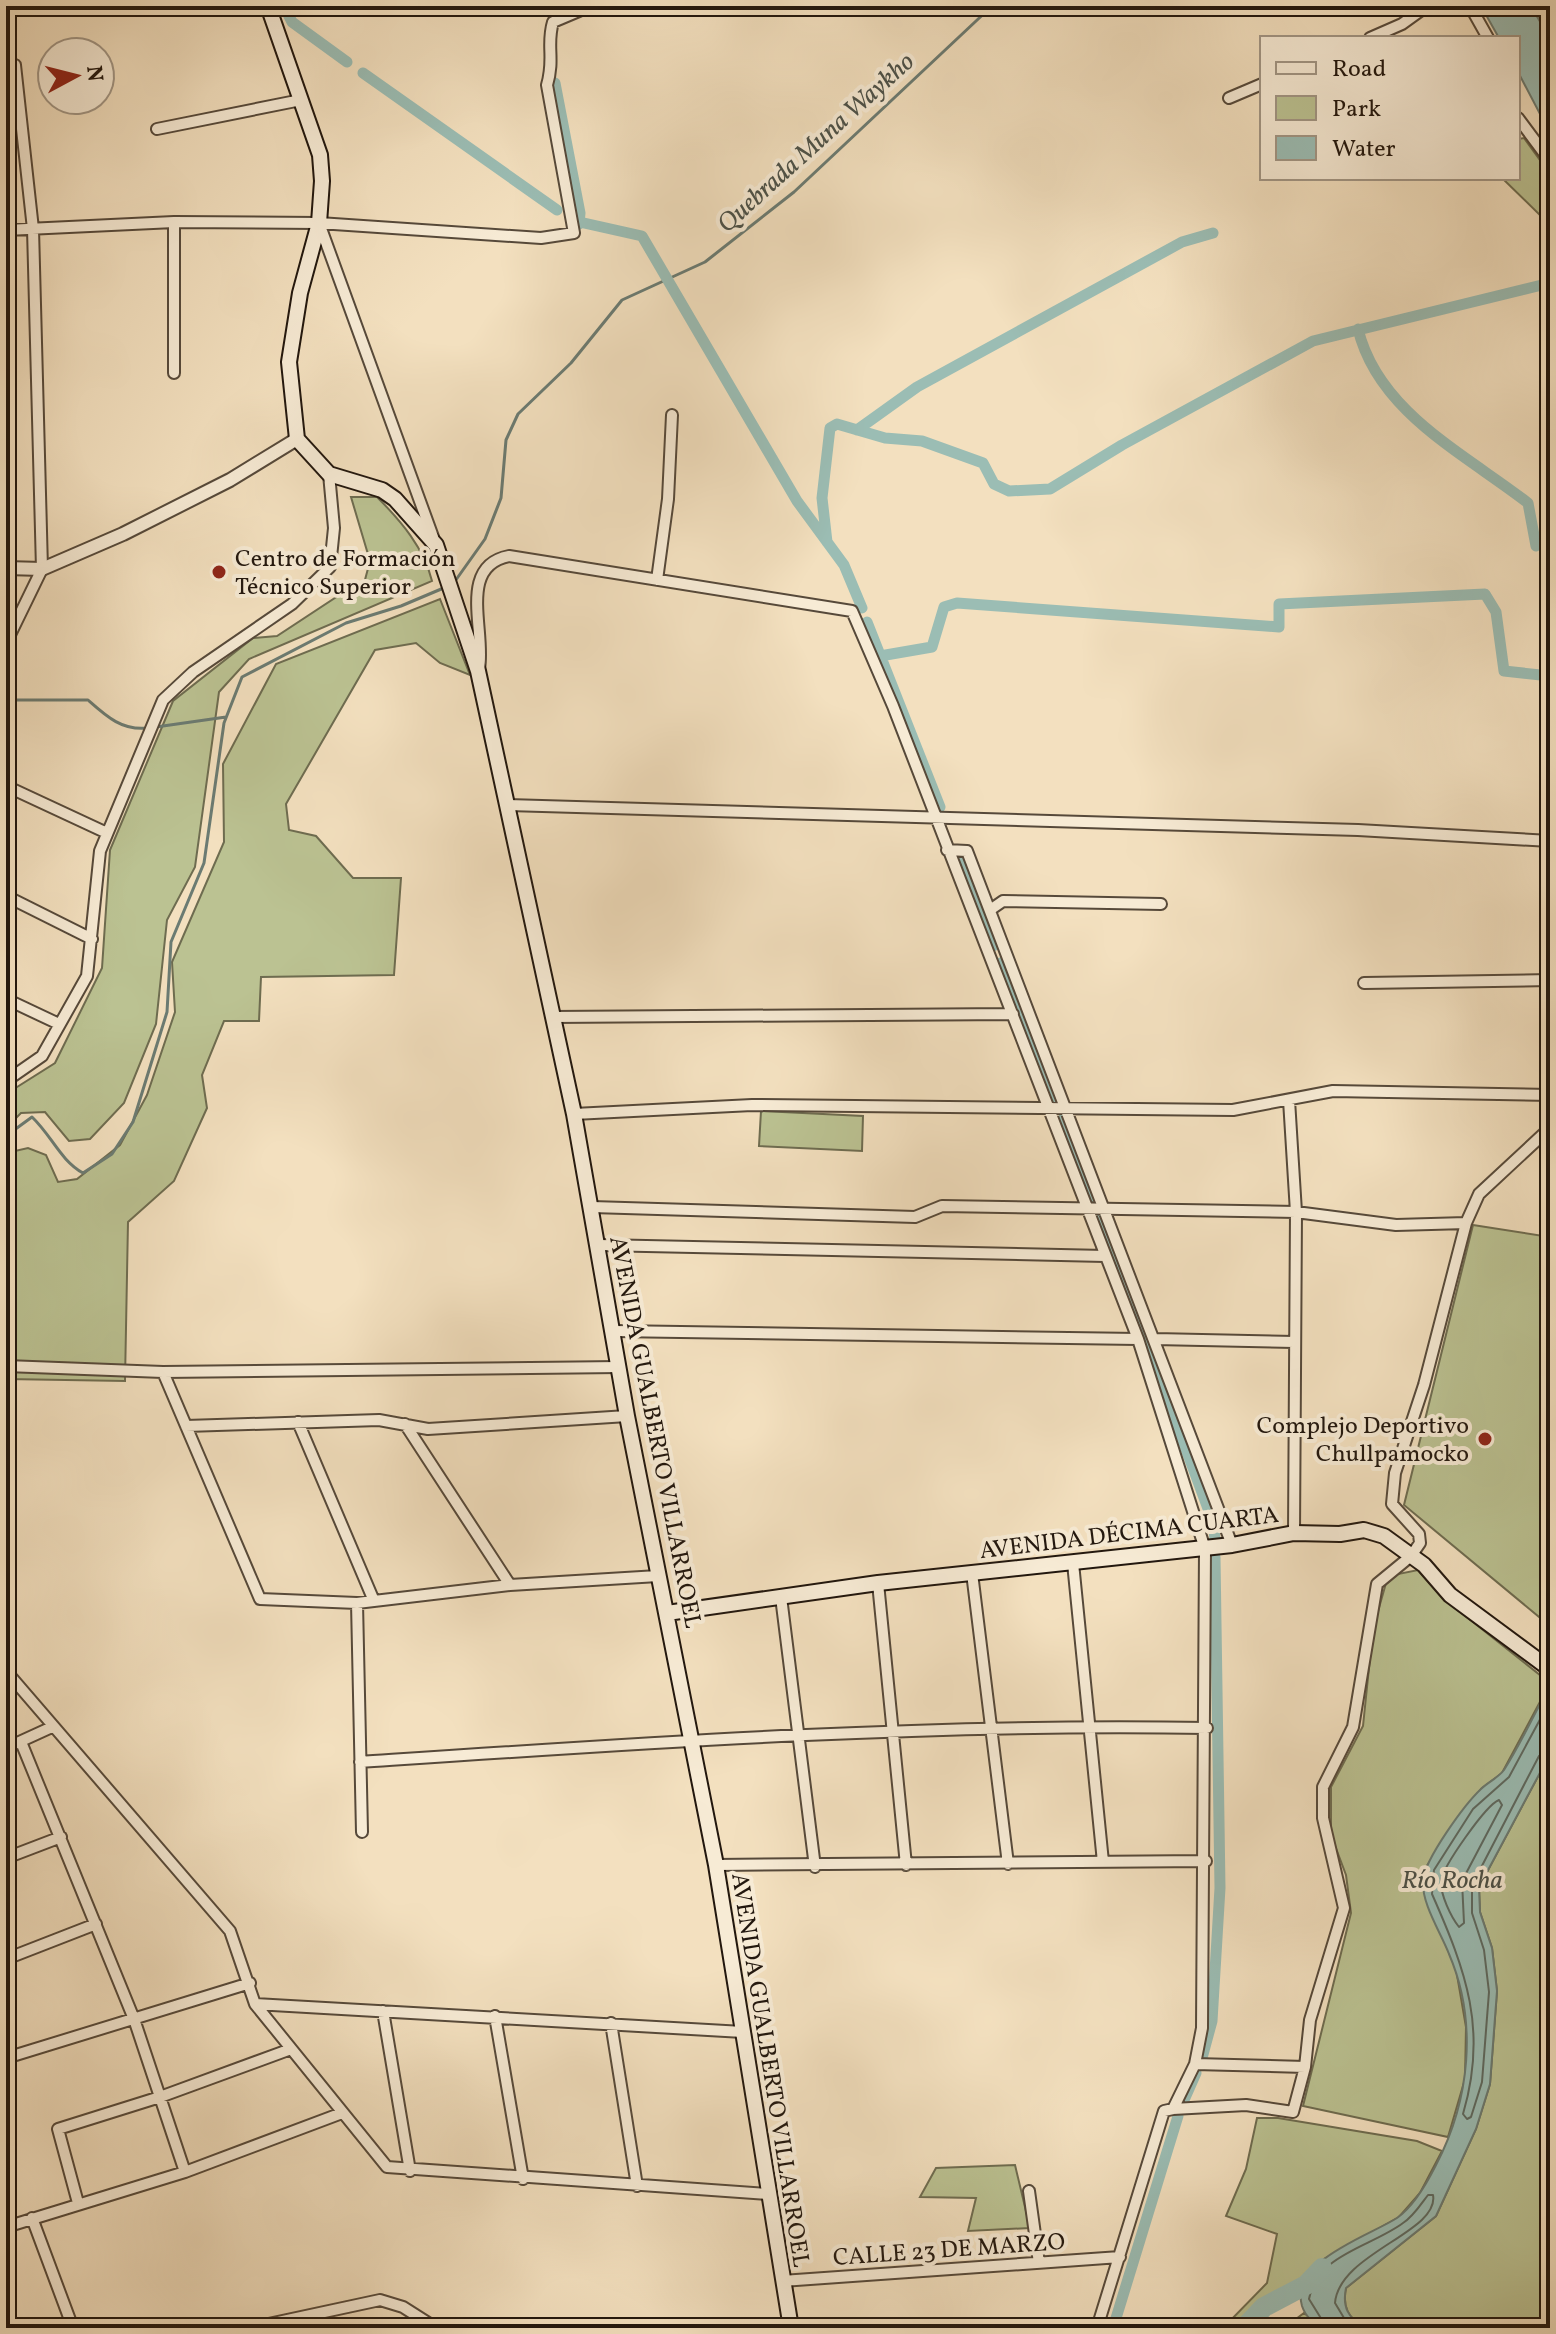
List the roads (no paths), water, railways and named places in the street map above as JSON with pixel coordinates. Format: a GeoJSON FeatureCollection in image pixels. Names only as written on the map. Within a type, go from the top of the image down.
{"type":"FeatureCollection","features":[{"type":"Feature","properties":{"kind":"main road"},"geometry":{"type":"LineString","coordinates":[[268,6],[321,166],[319,223],[300,293],[289,362],[297,439],[329,474],[382,490],[395,499],[436,545]]}},
{"type":"Feature","properties":{"kind":"main road","name":"AVENIDA GUALBERTO VILLARROEL"},"geometry":{"type":"LineString","coordinates":[[436,545],[439,564],[478,671],[574,1114],[627,1416],[716,1865],[788,2325]]}},
{"type":"Feature","properties":{"kind":"main road","name":"AVENIDA DÉCIMA CUARTA"},"geometry":{"type":"LineString","coordinates":[[667,1613],[878,1583],[1205,1549],[1294,1533],[1340,1534],[1364,1530],[1384,1536],[1411,1556],[1450,1595],[1545,1666]]}},
{"type":"Feature","properties":{"kind":"street"},"geometry":{"type":"LineString","coordinates":[[6,230],[174,222],[319,223],[541,238],[574,233],[547,85],[554,62],[549,36],[553,22],[579,11],[578,6]]}},
{"type":"Feature","properties":{"kind":"street"},"geometry":{"type":"LineString","coordinates":[[1375,36],[1402,24],[1427,6]]}},
{"type":"Feature","properties":{"kind":"street"},"geometry":{"type":"LineString","coordinates":[[1470,6],[1487,36]]}},
{"type":"Feature","properties":{"kind":"street"},"geometry":{"type":"LineString","coordinates":[[6,643],[42,569],[33,229],[15,65]]}},
{"type":"Feature","properties":{"kind":"street"},"geometry":{"type":"LineString","coordinates":[[1229,98],[1260,85]]}},
{"type":"Feature","properties":{"kind":"street"},"geometry":{"type":"LineString","coordinates":[[157,129],[301,100]]}},
{"type":"Feature","properties":{"kind":"street"},"geometry":{"type":"LineString","coordinates":[[1520,121],[1550,161]]}},
{"type":"Feature","properties":{"kind":"street"},"geometry":{"type":"LineString","coordinates":[[174,222],[174,373]]}},
{"type":"Feature","properties":{"kind":"street"},"geometry":{"type":"LineString","coordinates":[[319,223],[378,378],[436,545]]}},
{"type":"Feature","properties":{"kind":"street"},"geometry":{"type":"LineString","coordinates":[[657,580],[668,499],[672,415]]}},
{"type":"Feature","properties":{"kind":"street"},"geometry":{"type":"LineString","coordinates":[[6,568],[42,569],[203,494],[297,439]]}},
{"type":"Feature","properties":{"kind":"street"},"geometry":{"type":"LineString","coordinates":[[6,1081],[42,1056],[87,976],[100,851],[163,700],[193,672],[292,604],[330,567],[334,528],[329,474]]}},
{"type":"Feature","properties":{"kind":"street"},"geometry":{"type":"LineString","coordinates":[[478,671],[483,649],[478,585],[480,574],[498,558],[509,556],[852,611],[893,706],[1138,1339],[1205,1549],[1207,1728],[1202,2028],[1195,2064],[1173,2109]]}},
{"type":"Feature","properties":{"kind":"street"},"geometry":{"type":"LineString","coordinates":[[6,786],[107,833]]}},
{"type":"Feature","properties":{"kind":"street"},"geometry":{"type":"LineString","coordinates":[[507,805],[935,820],[1358,830],[1550,841]]}},
{"type":"Feature","properties":{"kind":"street"},"geometry":{"type":"LineString","coordinates":[[947,850],[967,851],[1232,1545]]}},
{"type":"Feature","properties":{"kind":"street"},"geometry":{"type":"LineString","coordinates":[[6,896],[92,939]]}},
{"type":"Feature","properties":{"kind":"street"},"geometry":{"type":"LineString","coordinates":[[990,910],[1003,901],[1161,904]]}},
{"type":"Feature","properties":{"kind":"street"},"geometry":{"type":"LineString","coordinates":[[1364,983],[1550,980]]}},
{"type":"Feature","properties":{"kind":"street"},"geometry":{"type":"LineString","coordinates":[[6,999],[59,1024]]}},
{"type":"Feature","properties":{"kind":"street"},"geometry":{"type":"LineString","coordinates":[[552,1017],[1013,1014]]}},
{"type":"Feature","properties":{"kind":"street"},"geometry":{"type":"LineString","coordinates":[[574,1114],[752,1105],[1233,1110],[1333,1091],[1550,1095]]}},
{"type":"Feature","properties":{"kind":"street"},"geometry":{"type":"LineString","coordinates":[[1289,1100],[1296,1212],[1294,1533]]}},
{"type":"Feature","properties":{"kind":"street"},"geometry":{"type":"LineString","coordinates":[[1097,2328],[1164,2111],[1246,2105],[1293,2112],[1305,2067],[1310,2020],[1344,1908],[1323,1818],[1323,1787],[1353,1727],[1377,1584],[1411,1556],[1420,1543],[1419,1534],[1392,1504],[1395,1473],[1424,1385],[1430,1350],[1466,1223],[1479,1194],[1550,1128]]}},
{"type":"Feature","properties":{"kind":"street"},"geometry":{"type":"LineString","coordinates":[[592,1207],[915,1217],[942,1206],[1296,1212],[1396,1225],[1466,1223]]}},
{"type":"Feature","properties":{"kind":"street"},"geometry":{"type":"LineString","coordinates":[[599,1245],[1105,1256]]}},
{"type":"Feature","properties":{"kind":"street"},"geometry":{"type":"LineString","coordinates":[[614,1331],[1138,1339]]}},
{"type":"Feature","properties":{"kind":"street"},"geometry":{"type":"LineString","coordinates":[[1155,1339],[1294,1342]]}},
{"type":"Feature","properties":{"kind":"street"},"geometry":{"type":"LineString","coordinates":[[6,1366],[163,1372],[620,1367]]}},
{"type":"Feature","properties":{"kind":"street"},"geometry":{"type":"LineString","coordinates":[[163,1372],[260,1599],[357,1603],[510,1585],[658,1576]]}},
{"type":"Feature","properties":{"kind":"street"},"geometry":{"type":"LineString","coordinates":[[186,1426],[379,1420],[428,1429],[627,1416]]}},
{"type":"Feature","properties":{"kind":"street"},"geometry":{"type":"LineString","coordinates":[[298,1422],[374,1601]]}},
{"type":"Feature","properties":{"kind":"street"},"geometry":{"type":"LineString","coordinates":[[405,1424],[510,1585]]}},
{"type":"Feature","properties":{"kind":"street"},"geometry":{"type":"LineString","coordinates":[[1073,1563],[1103,1862]]}},
{"type":"Feature","properties":{"kind":"street"},"geometry":{"type":"LineString","coordinates":[[972,1573],[1008,1864]]}},
{"type":"Feature","properties":{"kind":"street"},"geometry":{"type":"LineString","coordinates":[[878,1583],[906,1865]]}},
{"type":"Feature","properties":{"kind":"street"},"geometry":{"type":"LineString","coordinates":[[781,1597],[815,1867]]}},
{"type":"Feature","properties":{"kind":"street"},"geometry":{"type":"LineString","coordinates":[[357,1603],[362,1832]]}},
{"type":"Feature","properties":{"kind":"street"},"geometry":{"type":"LineString","coordinates":[[6,1671],[230,1931],[255,2004],[387,2167],[767,2194]]}},
{"type":"Feature","properties":{"kind":"street"},"geometry":{"type":"LineString","coordinates":[[360,1762],[799,1734],[893,1734],[1087,1726],[1207,1728]]}},
{"type":"Feature","properties":{"kind":"street"},"geometry":{"type":"LineString","coordinates":[[6,1748],[52,1727]]}},
{"type":"Feature","properties":{"kind":"street"},"geometry":{"type":"LineString","coordinates":[[21,1742],[134,2019],[185,2172]]}},
{"type":"Feature","properties":{"kind":"street"},"geometry":{"type":"LineString","coordinates":[[6,1858],[61,1837]]}},
{"type":"Feature","properties":{"kind":"street"},"geometry":{"type":"LineString","coordinates":[[716,1865],[815,1867],[1206,1861]]}},
{"type":"Feature","properties":{"kind":"street"},"geometry":{"type":"LineString","coordinates":[[6,1959],[96,1924]]}},
{"type":"Feature","properties":{"kind":"street"},"geometry":{"type":"LineString","coordinates":[[6,2058],[250,1983]]}},
{"type":"Feature","properties":{"kind":"street"},"geometry":{"type":"LineString","coordinates":[[255,2004],[743,2032]]}},
{"type":"Feature","properties":{"kind":"street"},"geometry":{"type":"LineString","coordinates":[[383,2011],[410,2171]]}},
{"type":"Feature","properties":{"kind":"street"},"geometry":{"type":"LineString","coordinates":[[495,2016],[523,2179]]}},
{"type":"Feature","properties":{"kind":"street"},"geometry":{"type":"LineString","coordinates":[[611,2023],[637,2186]]}},
{"type":"Feature","properties":{"kind":"street"},"geometry":{"type":"LineString","coordinates":[[78,2203],[58,2129],[160,2097],[291,2049]]}},
{"type":"Feature","properties":{"kind":"street"},"geometry":{"type":"LineString","coordinates":[[1195,2064],[1305,2067]]}},
{"type":"Feature","properties":{"kind":"street"},"geometry":{"type":"LineString","coordinates":[[6,2227],[185,2172],[342,2113]]}},
{"type":"Feature","properties":{"kind":"street"},"geometry":{"type":"LineString","coordinates":[[1029,2191],[1039,2263]]}},
{"type":"Feature","properties":{"kind":"street"},"geometry":{"type":"LineString","coordinates":[[32,2218],[73,2328]]}},
{"type":"Feature","properties":{"kind":"street","name":"CALLE 23 DE MARZO"},"geometry":{"type":"LineString","coordinates":[[782,2281],[1120,2257]]}},
{"type":"Feature","properties":{"kind":"street"},"geometry":{"type":"LineString","coordinates":[[250,2328],[380,2300],[403,2307],[436,2328]]}},
{"type":"Feature","properties":{"kind":"water"},"geometry":{"type":"Polygon","coordinates":[[[1481,6],[1531,6],[1550,39],[1550,133],[1520,76],[1520,36],[1498,36],[1481,6]]]}},
{"type":"Feature","properties":{"kind":"water","name":"Río Rocha"},"geometry":{"type":"Polygon","coordinates":[[[1550,1685],[1550,1754],[1479,1887],[1480,1912],[1492,1948],[1497,1991],[1490,2084],[1476,2129],[1436,2216],[1346,2288],[1348,2311],[1365,2328],[1320,2325],[1306,2315],[1302,2306],[1301,2290],[1307,2276],[1334,2252],[1403,2213],[1424,2187],[1448,2140],[1463,2088],[1467,2034],[1458,1980],[1423,1889],[1425,1871],[1456,1819],[1481,1789],[1504,1770],[1550,1685]]]}},
{"type":"Feature","properties":{"kind":"waterway"},"geometry":{"type":"LineString","coordinates":[[284,6],[292,22],[347,62]]}},
{"type":"Feature","properties":{"kind":"waterway","name":"Quebrada Muna Waykho"},"geometry":{"type":"LineString","coordinates":[[453,584],[485,539],[501,498],[506,440],[518,414],[571,363],[622,300],[705,262],[794,192],[992,6]]}},
{"type":"Feature","properties":{"kind":"waterway"},"geometry":{"type":"LineString","coordinates":[[363,73],[557,210]]}},
{"type":"Feature","properties":{"kind":"waterway"},"geometry":{"type":"LineString","coordinates":[[555,83],[580,213],[579,224]]}},
{"type":"Feature","properties":{"kind":"waterway"},"geometry":{"type":"LineString","coordinates":[[575,221],[642,236],[797,501],[844,565],[862,608]]}},
{"type":"Feature","properties":{"kind":"waterway"},"geometry":{"type":"LineString","coordinates":[[857,430],[917,387],[1182,242],[1213,233]]}},
{"type":"Feature","properties":{"kind":"waterway"},"geometry":{"type":"LineString","coordinates":[[827,542],[822,498],[830,428],[837,424],[885,438],[922,441],[983,463],[994,484],[1009,491],[1050,489],[1122,445],[1313,341],[1550,283]]}},
{"type":"Feature","properties":{"kind":"waterway"},"geometry":{"type":"LineString","coordinates":[[1358,329],[1368,358],[1404,408],[1427,429],[1528,503],[1536,546]]}},
{"type":"Feature","properties":{"kind":"waterway","name":"Quebrada Muna Waykho"},"geometry":{"type":"LineString","coordinates":[[6,1136],[32,1117],[68,1161],[83,1173],[112,1154],[133,1122],[167,1012],[171,942],[204,863],[224,723],[242,677],[346,623],[401,606],[446,587]]}},
{"type":"Feature","properties":{"kind":"waterway"},"geometry":{"type":"LineString","coordinates":[[880,656],[932,647],[944,607],[957,603],[1279,627],[1279,604],[1485,594],[1496,612],[1504,671],[1550,676]]}},
{"type":"Feature","properties":{"kind":"waterway"},"geometry":{"type":"LineString","coordinates":[[867,622],[940,807]]}},
{"type":"Feature","properties":{"kind":"waterway"},"geometry":{"type":"LineString","coordinates":[[6,700],[88,700],[122,725],[148,728]]}},
{"type":"Feature","properties":{"kind":"waterway"},"geometry":{"type":"LineString","coordinates":[[156,727],[226,717]]}},
{"type":"Feature","properties":{"kind":"waterway"},"geometry":{"type":"LineString","coordinates":[[960,860],[993,946]]}},
{"type":"Feature","properties":{"kind":"waterway"},"geometry":{"type":"LineString","coordinates":[[1000,963],[1057,1102]]}},
{"type":"Feature","properties":{"kind":"waterway"},"geometry":{"type":"LineString","coordinates":[[1063,1119],[1095,1201]]}},
{"type":"Feature","properties":{"kind":"waterway"},"geometry":{"type":"LineString","coordinates":[[1101,1219],[1213,1522],[1215,1539]]}},
{"type":"Feature","properties":{"kind":"waterway"},"geometry":{"type":"LineString","coordinates":[[1202,2058],[1212,2021],[1220,1888],[1215,1557]]}},
{"type":"Feature","properties":{"kind":"waterway"},"geometry":{"type":"LineString","coordinates":[[1184,2100],[1196,2073]]}},
{"type":"Feature","properties":{"kind":"waterway"},"geometry":{"type":"LineString","coordinates":[[1113,2328],[1178,2116]]}},
{"type":"Feature","properties":{"kind":"waterway"},"geometry":{"type":"LineString","coordinates":[[1244,2328],[1264,2307],[1306,2285],[1322,2268]]}},
{"type":"Feature","properties":{"kind":"place","name":"Centro de Formación Técnico Superior"},"geometry":{"type":"Point","coordinates":[219,572]}},
{"type":"Feature","properties":{"kind":"place","name":"Complejo Deportivo Chullpamocko"},"geometry":{"type":"Point","coordinates":[1485,1439]}}]}
